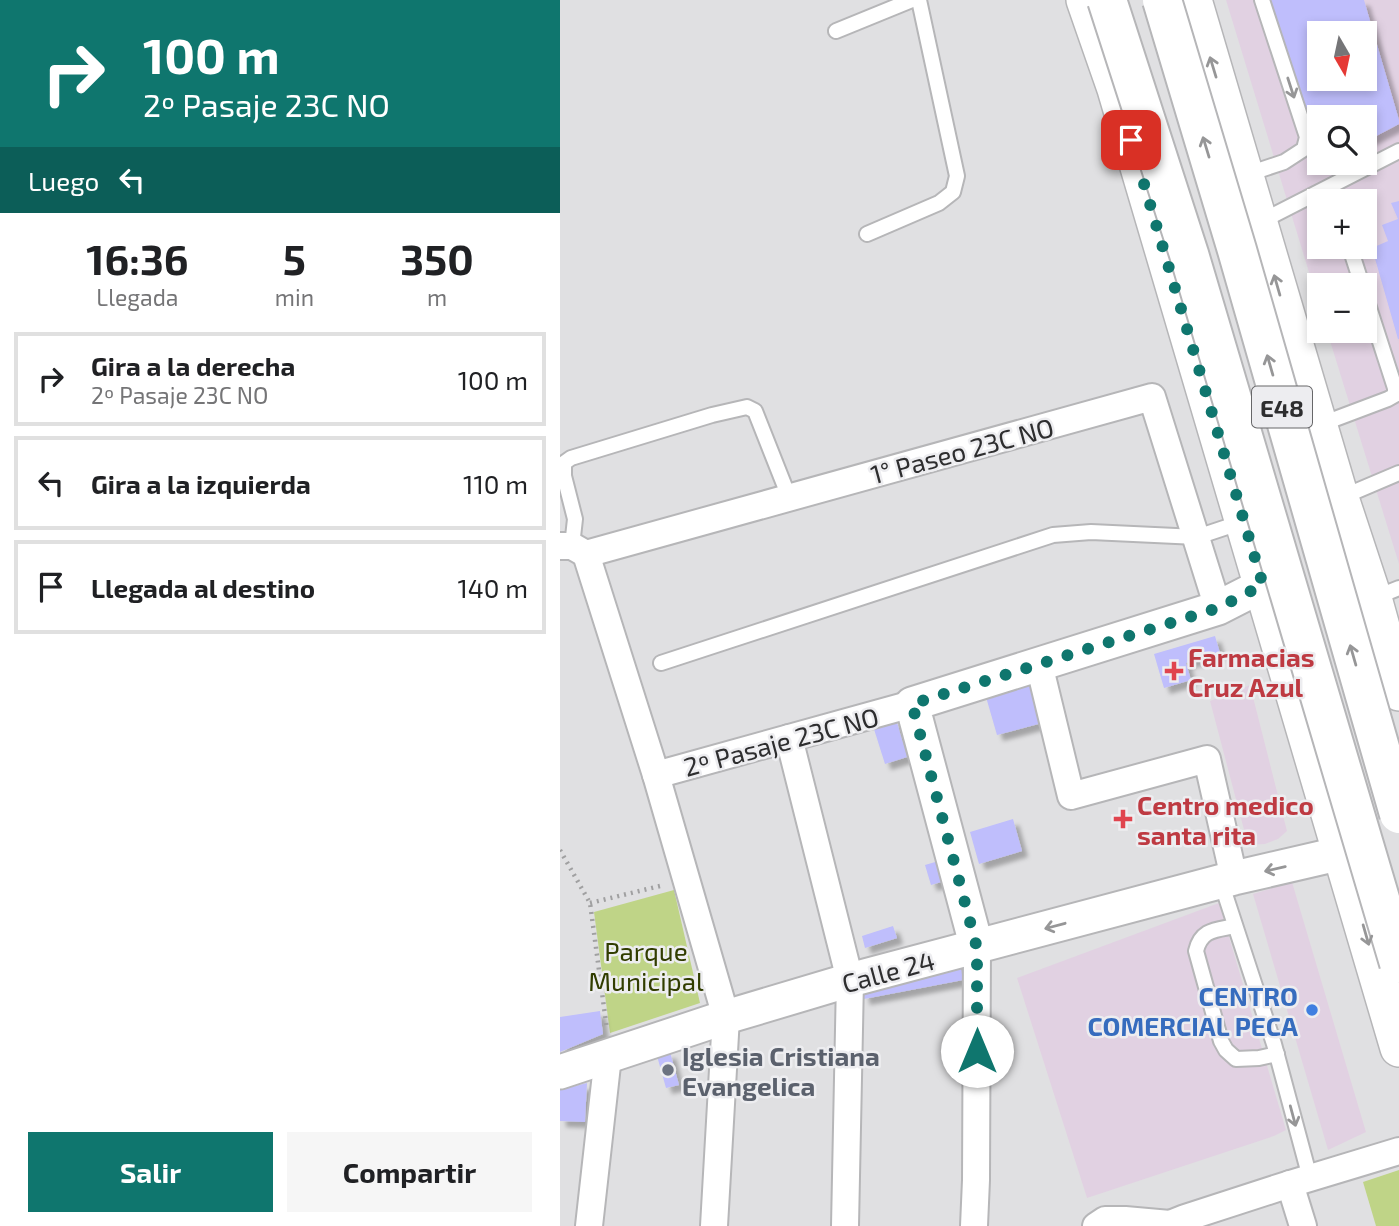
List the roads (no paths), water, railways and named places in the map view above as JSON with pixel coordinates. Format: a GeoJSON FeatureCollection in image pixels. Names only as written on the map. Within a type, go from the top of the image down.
{"type":"FeatureCollection","features":[{"type":"Feature","properties":{"kind":"main road","name":"E48"},"geometry":{"type":"LineString","coordinates":[[1085,0],[1116,89],[1399,1048]]}},
{"type":"Feature","properties":{"kind":"main road","name":"E48"},"geometry":{"type":"LineString","coordinates":[[1107,0],[1189,254],[1399,963]]}},
{"type":"Feature","properties":{"kind":"main road","name":"E48"},"geometry":{"type":"LineString","coordinates":[[1161,0],[1237,250],[1399,814]]}},
{"type":"Feature","properties":{"kind":"main road","name":"E48"},"geometry":{"type":"LineString","coordinates":[[1193,0],[1340,498],[1386,593],[1398,683]]}},
{"type":"Feature","properties":{"kind":"main road"},"geometry":{"type":"LineString","coordinates":[[1263,585],[1279,586],[1292,582],[1321,565],[1333,547],[1339,530],[1340,498]]}},
{"type":"Feature","properties":{"kind":"main road"},"geometry":{"type":"LineString","coordinates":[[1342,853],[1347,826],[1359,806],[1378,794],[1399,793]]}},
{"type":"Feature","properties":{"kind":"street","name":"1° Paseo 23C NO"},"geometry":{"type":"LineString","coordinates":[[572,549],[789,497],[1152,397],[1218,608]]}},
{"type":"Feature","properties":{"kind":"street"},"geometry":{"type":"LineString","coordinates":[[572,549],[656,775],[726,1017],[715,1226]]}},
{"type":"Feature","properties":{"kind":"street","name":"2º Pasaje 23C NO"},"geometry":{"type":"LineString","coordinates":[[656,775],[912,704],[1218,608],[1263,585]]}},
{"type":"Feature","properties":{"kind":"street"},"geometry":{"type":"LineString","coordinates":[[1039,664],[1072,796],[1207,759],[1227,880]]}},
{"type":"Feature","properties":{"kind":"street"},"geometry":{"type":"LineString","coordinates":[[1302,719],[1398,683]]}},
{"type":"Feature","properties":{"kind":"street"},"geometry":{"type":"LineString","coordinates":[[912,704],[977,948],[974,1226]]}},
{"type":"Feature","properties":{"kind":"street"},"geometry":{"type":"LineString","coordinates":[[789,738],[850,980],[845,1226]]}},
{"type":"Feature","properties":{"kind":"street"},"geometry":{"type":"LineString","coordinates":[[1319,775],[1399,746]]}},
{"type":"Feature","properties":{"kind":"street","name":"Calle 24"},"geometry":{"type":"LineString","coordinates":[[560,1072],[726,1017],[850,980],[1227,880],[1342,853]]}},
{"type":"Feature","properties":{"kind":"street"},"geometry":{"type":"LineString","coordinates":[[589,1226],[611,1055]]}},
{"type":"Feature","properties":{"kind":"street"},"geometry":{"type":"LineString","coordinates":[[1096,1226],[1105,1220],[1170,1225],[1399,1151]]}},
{"type":"Feature","properties":{"kind":"street"},"geometry":{"type":"LineString","coordinates":[[1300,1181],[1303,1226]]}},
{"type":"Feature","properties":{"kind":"lane"},"geometry":{"type":"LineString","coordinates":[[836,30],[912,0]]}},
{"type":"Feature","properties":{"kind":"lane"},"geometry":{"type":"LineString","coordinates":[[867,234],[939,203],[953,192],[957,176],[919,0]]}},
{"type":"Feature","properties":{"kind":"lane"},"geometry":{"type":"LineString","coordinates":[[1245,175],[1284,162],[1304,149],[1307,137],[1262,0]]}},
{"type":"Feature","properties":{"kind":"lane"},"geometry":{"type":"LineString","coordinates":[[1259,223],[1399,151]]}},
{"type":"Feature","properties":{"kind":"lane"},"geometry":{"type":"LineString","coordinates":[[1319,425],[1395,394],[1377,332]]}},
{"type":"Feature","properties":{"kind":"lane"},"geometry":{"type":"LineString","coordinates":[[572,549],[575,519],[564,476],[564,463],[571,458],[712,415],[747,407],[755,411],[789,497]]}},
{"type":"Feature","properties":{"kind":"lane"},"geometry":{"type":"LineString","coordinates":[[1340,498],[1399,473]]}},
{"type":"Feature","properties":{"kind":"lane"},"geometry":{"type":"LineString","coordinates":[[661,663],[1053,535],[1091,532],[1196,537],[1243,522]]}},
{"type":"Feature","properties":{"kind":"lane"},"geometry":{"type":"LineString","coordinates":[[1227,880],[1235,926],[1277,1054],[1300,1181]]}},
{"type":"Feature","properties":{"kind":"lane"},"geometry":{"type":"LineString","coordinates":[[1235,926],[1205,934],[1199,940],[1196,951],[1221,1041],[1226,1051],[1236,1059],[1277,1054]]}},
{"type":"Feature","properties":{"kind":"place","name":"Farmacias Cruz Azul"},"geometry":{"type":"Point","coordinates":[1174,671]}},
{"type":"Feature","properties":{"kind":"place","name":"Centro medico santa rita"},"geometry":{"type":"Point","coordinates":[1123,819]}},
{"type":"Feature","properties":{"kind":"place","name":"CENTRO COMERCIAL PECA"},"geometry":{"type":"Point","coordinates":[1312,1010]}},
{"type":"Feature","properties":{"kind":"place","name":"Iglesia Cristiana Evangelica"},"geometry":{"type":"Point","coordinates":[668,1070]}},
{"type":"Feature","properties":{"kind":"park label","name":"Parque Municipal"},"geometry":{"type":"Point","coordinates":[646,965]}}]}
